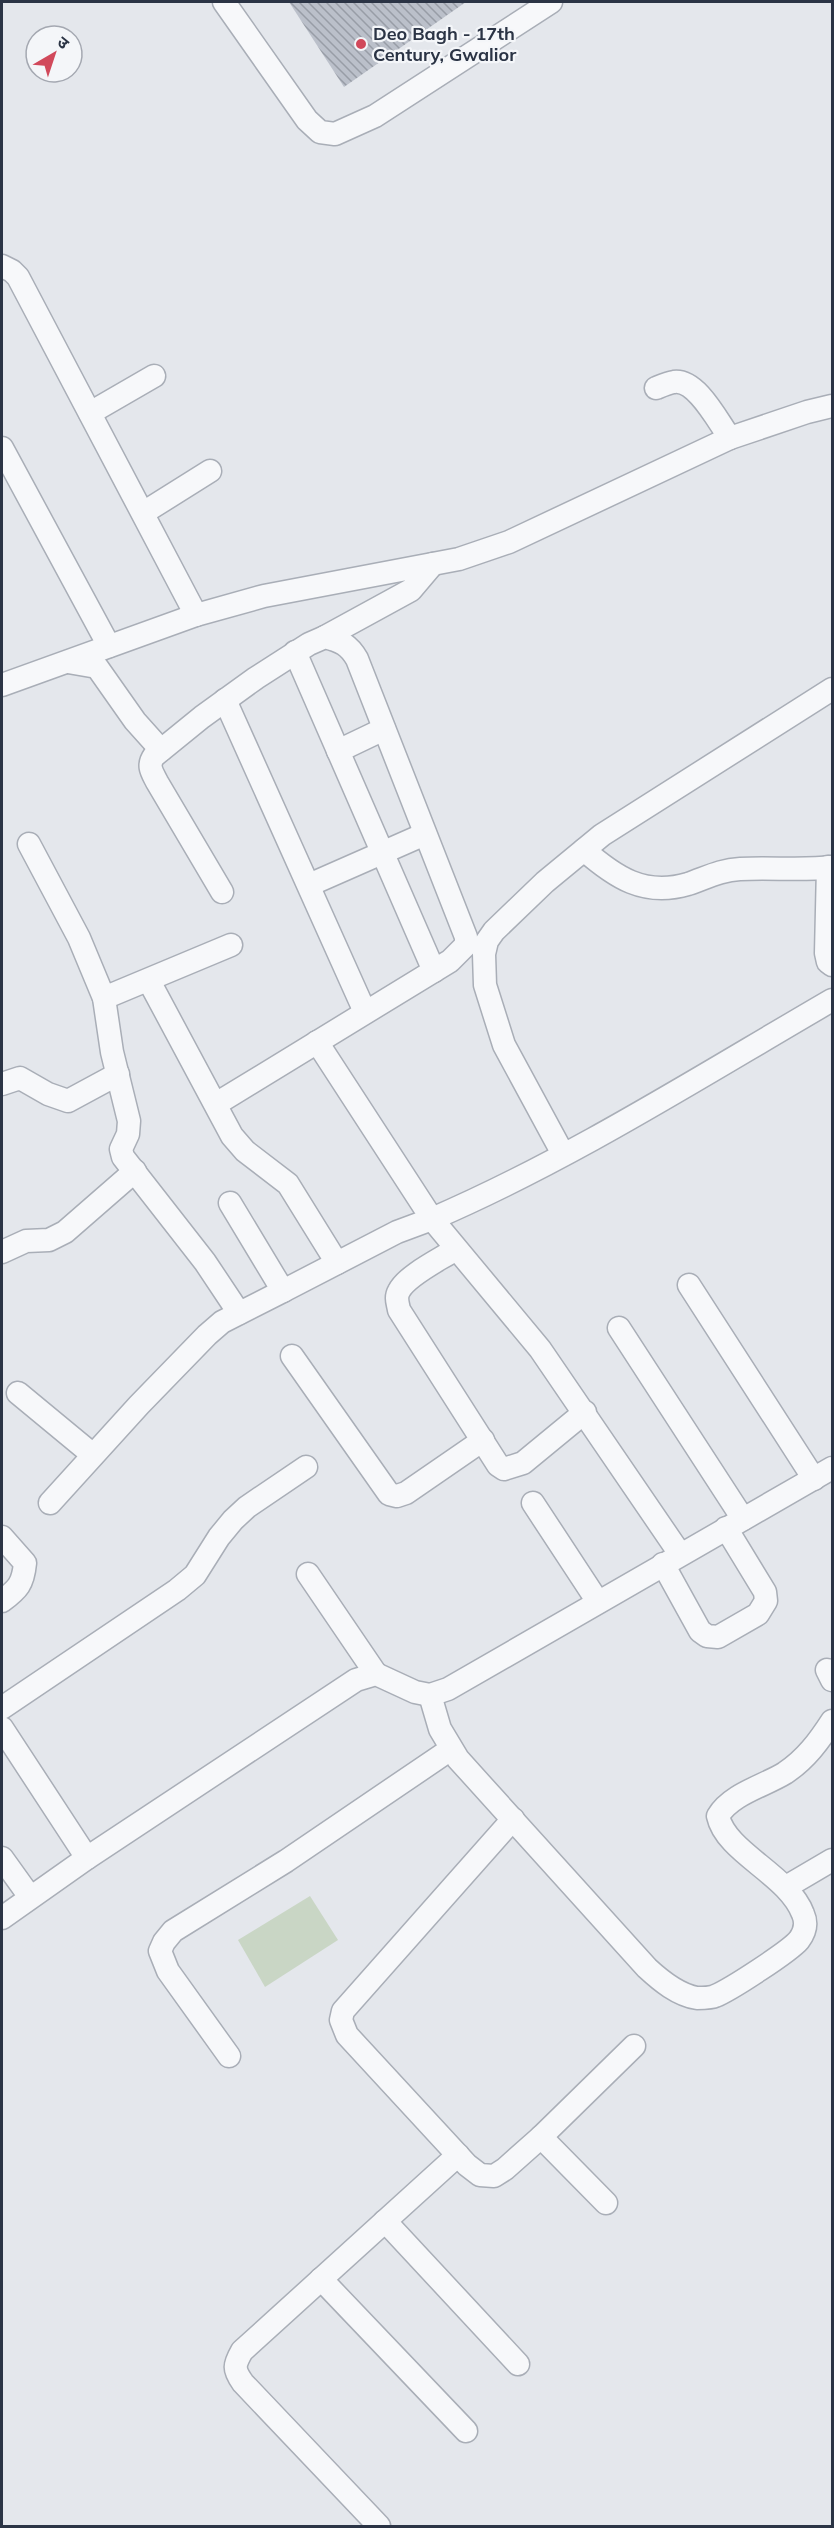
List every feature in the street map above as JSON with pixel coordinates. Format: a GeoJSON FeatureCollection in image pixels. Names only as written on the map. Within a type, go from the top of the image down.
{"type":"FeatureCollection","features":[{"type":"Feature","properties":{"kind":"street"},"geometry":{"type":"LineString","coordinates":[[224,2],[307,120],[320,132],[335,134],[375,116],[551,2]]}},
{"type":"Feature","properties":{"kind":"street"},"geometry":{"type":"LineString","coordinates":[[2,266],[18,277],[196,615]]}},
{"type":"Feature","properties":{"kind":"street"},"geometry":{"type":"LineString","coordinates":[[90,413],[154,376]]}},
{"type":"Feature","properties":{"kind":"street"},"geometry":{"type":"LineString","coordinates":[[656,388],[675,382],[686,383],[695,389],[730,438]]}},
{"type":"Feature","properties":{"kind":"street"},"geometry":{"type":"LineString","coordinates":[[2,685],[196,615],[264,596],[459,559],[509,542],[730,438],[832,406]]}},
{"type":"Feature","properties":{"kind":"street"},"geometry":{"type":"LineString","coordinates":[[2,448],[110,646]]}},
{"type":"Feature","properties":{"kind":"street"},"geometry":{"type":"LineString","coordinates":[[143,513],[210,471]]}},
{"type":"Feature","properties":{"kind":"street"},"geometry":{"type":"LineString","coordinates":[[222,892],[150,768],[150,762],[160,750],[225,700],[296,652],[411,590],[433,564]]}},
{"type":"Feature","properties":{"kind":"street"},"geometry":{"type":"LineString","coordinates":[[216,1104],[450,961],[466,945],[466,937],[357,659],[351,649],[342,642],[325,637]]}},
{"type":"Feature","properties":{"kind":"street"},"geometry":{"type":"LineString","coordinates":[[296,652],[434,971]]}},
{"type":"Feature","properties":{"kind":"street"},"geometry":{"type":"LineString","coordinates":[[66,662],[97,667],[135,721],[160,750]]}},
{"type":"Feature","properties":{"kind":"street"},"geometry":{"type":"LineString","coordinates":[[563,1154],[504,1045],[485,985],[484,954],[487,941],[494,931],[545,882],[602,835],[832,689]]}},
{"type":"Feature","properties":{"kind":"street"},"geometry":{"type":"LineString","coordinates":[[225,700],[365,1012]]}},
{"type":"Feature","properties":{"kind":"street"},"geometry":{"type":"LineString","coordinates":[[338,751],[384,729]]}},
{"type":"Feature","properties":{"kind":"street"},"geometry":{"type":"LineString","coordinates":[[309,885],[425,834]]}},
{"type":"Feature","properties":{"kind":"street"},"geometry":{"type":"LineString","coordinates":[[29,844],[79,938],[104,998],[112,1052],[129,1121],[128,1134],[121,1149],[123,1157],[205,1262],[240,1313]]}},
{"type":"Feature","properties":{"kind":"street"},"geometry":{"type":"LineString","coordinates":[[584,850],[624,881],[668,888],[688,884],[714,872],[739,868],[830,867],[826,953],[828,962],[832,965]]}},
{"type":"Feature","properties":{"kind":"street"},"geometry":{"type":"LineString","coordinates":[[104,998],[231,945]]}},
{"type":"Feature","properties":{"kind":"street"},"geometry":{"type":"LineString","coordinates":[[149,981],[239,1146],[288,1184],[338,1263]]}},
{"type":"Feature","properties":{"kind":"street"},"geometry":{"type":"LineString","coordinates":[[50,1503],[207,1335],[222,1322],[397,1232],[466,1205],[563,1154],[832,1000]]}},
{"type":"Feature","properties":{"kind":"street"},"geometry":{"type":"LineString","coordinates":[[317,1042],[432,1219],[540,1349],[585,1412],[671,1559],[700,1631],[707,1636],[718,1638],[758,1614],[766,1601],[765,1592],[735,1523],[619,1328]]}},
{"type":"Feature","properties":{"kind":"street"},"geometry":{"type":"LineString","coordinates":[[2,1084],[20,1078],[48,1094],[68,1101],[118,1074]]}},
{"type":"Feature","properties":{"kind":"street"},"geometry":{"type":"LineString","coordinates":[[2,1252],[26,1241],[49,1240],[65,1232],[135,1172]]}},
{"type":"Feature","properties":{"kind":"street"},"geometry":{"type":"LineString","coordinates":[[230,1203],[283,1291]]}},
{"type":"Feature","properties":{"kind":"street"},"geometry":{"type":"LineString","coordinates":[[456,1250],[407,1281],[396,1299],[399,1310],[498,1465],[504,1469],[523,1463],[585,1412]]}},
{"type":"Feature","properties":{"kind":"street"},"geometry":{"type":"LineString","coordinates":[[308,1574],[376,1674],[415,1692],[430,1695],[448,1689],[823,1473],[689,1285]]}},
{"type":"Feature","properties":{"kind":"street"},"geometry":{"type":"LineString","coordinates":[[292,1356],[389,1494],[397,1496],[406,1493],[483,1440]]}},
{"type":"Feature","properties":{"kind":"street"},"geometry":{"type":"LineString","coordinates":[[18,1393],[93,1455]]}},
{"type":"Feature","properties":{"kind":"street"},"geometry":{"type":"LineString","coordinates":[[2,1708],[177,1590],[195,1575],[219,1537],[240,1514],[306,1467]]}},
{"type":"Feature","properties":{"kind":"street"},"geometry":{"type":"LineString","coordinates":[[533,1503],[598,1602]]}},
{"type":"Feature","properties":{"kind":"street"},"geometry":{"type":"LineString","coordinates":[[2,1601],[23,1580],[25,1563],[4,1543]]}},
{"type":"Feature","properties":{"kind":"street"},"geometry":{"type":"LineString","coordinates":[[2,1918],[87,1858],[339,1690],[356,1680],[376,1674]]}},
{"type":"Feature","properties":{"kind":"street"},"geometry":{"type":"LineString","coordinates":[[430,1695],[440,1729],[451,1749],[513,1820],[647,1968],[660,1980],[682,1993],[698,1998],[715,1996],[785,1953],[799,1940],[806,1926],[804,1915],[786,1887],[732,1840],[720,1826],[718,1816],[722,1808],[785,1773],[803,1759],[819,1742],[832,1721]]}},
{"type":"Feature","properties":{"kind":"street"},"geometry":{"type":"LineString","coordinates":[[2,1728],[87,1858]]}},
{"type":"Feature","properties":{"kind":"street"},"geometry":{"type":"LineString","coordinates":[[229,2056],[168,1971],[160,1951],[164,1942],[173,1931],[286,1861],[451,1749]]}},
{"type":"Feature","properties":{"kind":"street"},"geometry":{"type":"LineString","coordinates":[[513,1820],[343,2011],[341,2020],[347,2035],[458,2155],[480,2175],[494,2176],[541,2137],[634,2046]]}},
{"type":"Feature","properties":{"kind":"street"},"geometry":{"type":"LineString","coordinates":[[2,1858],[30,1897]]}},
{"type":"Feature","properties":{"kind":"street"},"geometry":{"type":"LineString","coordinates":[[786,1887],[832,1860]]}},
{"type":"Feature","properties":{"kind":"street"},"geometry":{"type":"LineString","coordinates":[[541,2137],[606,2203]]}},
{"type":"Feature","properties":{"kind":"street"},"geometry":{"type":"LineString","coordinates":[[379,2526],[235,2372],[234,2364],[243,2351],[458,2155]]}},
{"type":"Feature","properties":{"kind":"street"},"geometry":{"type":"LineString","coordinates":[[385,2221],[518,2364]]}},
{"type":"Feature","properties":{"kind":"street"},"geometry":{"type":"LineString","coordinates":[[321,2279],[466,2431]]}},
{"type":"Feature","properties":{"kind":"green space"},"geometry":{"type":"Polygon","coordinates":[[[310,1896],[338,1940],[265,1987],[238,1940],[310,1896]]]}},
{"type":"Feature","properties":{"kind":"building","name":"Deo Bagh - 17th Century, Gwalior"},"geometry":{"type":"Polygon","coordinates":[[[289,2],[466,2],[344,87],[289,2]]]}},
{"type":"Feature","properties":{"kind":"place","name":"Deo Bagh - 17th Century, Gwalior"},"geometry":{"type":"Point","coordinates":[361,44]}}]}
